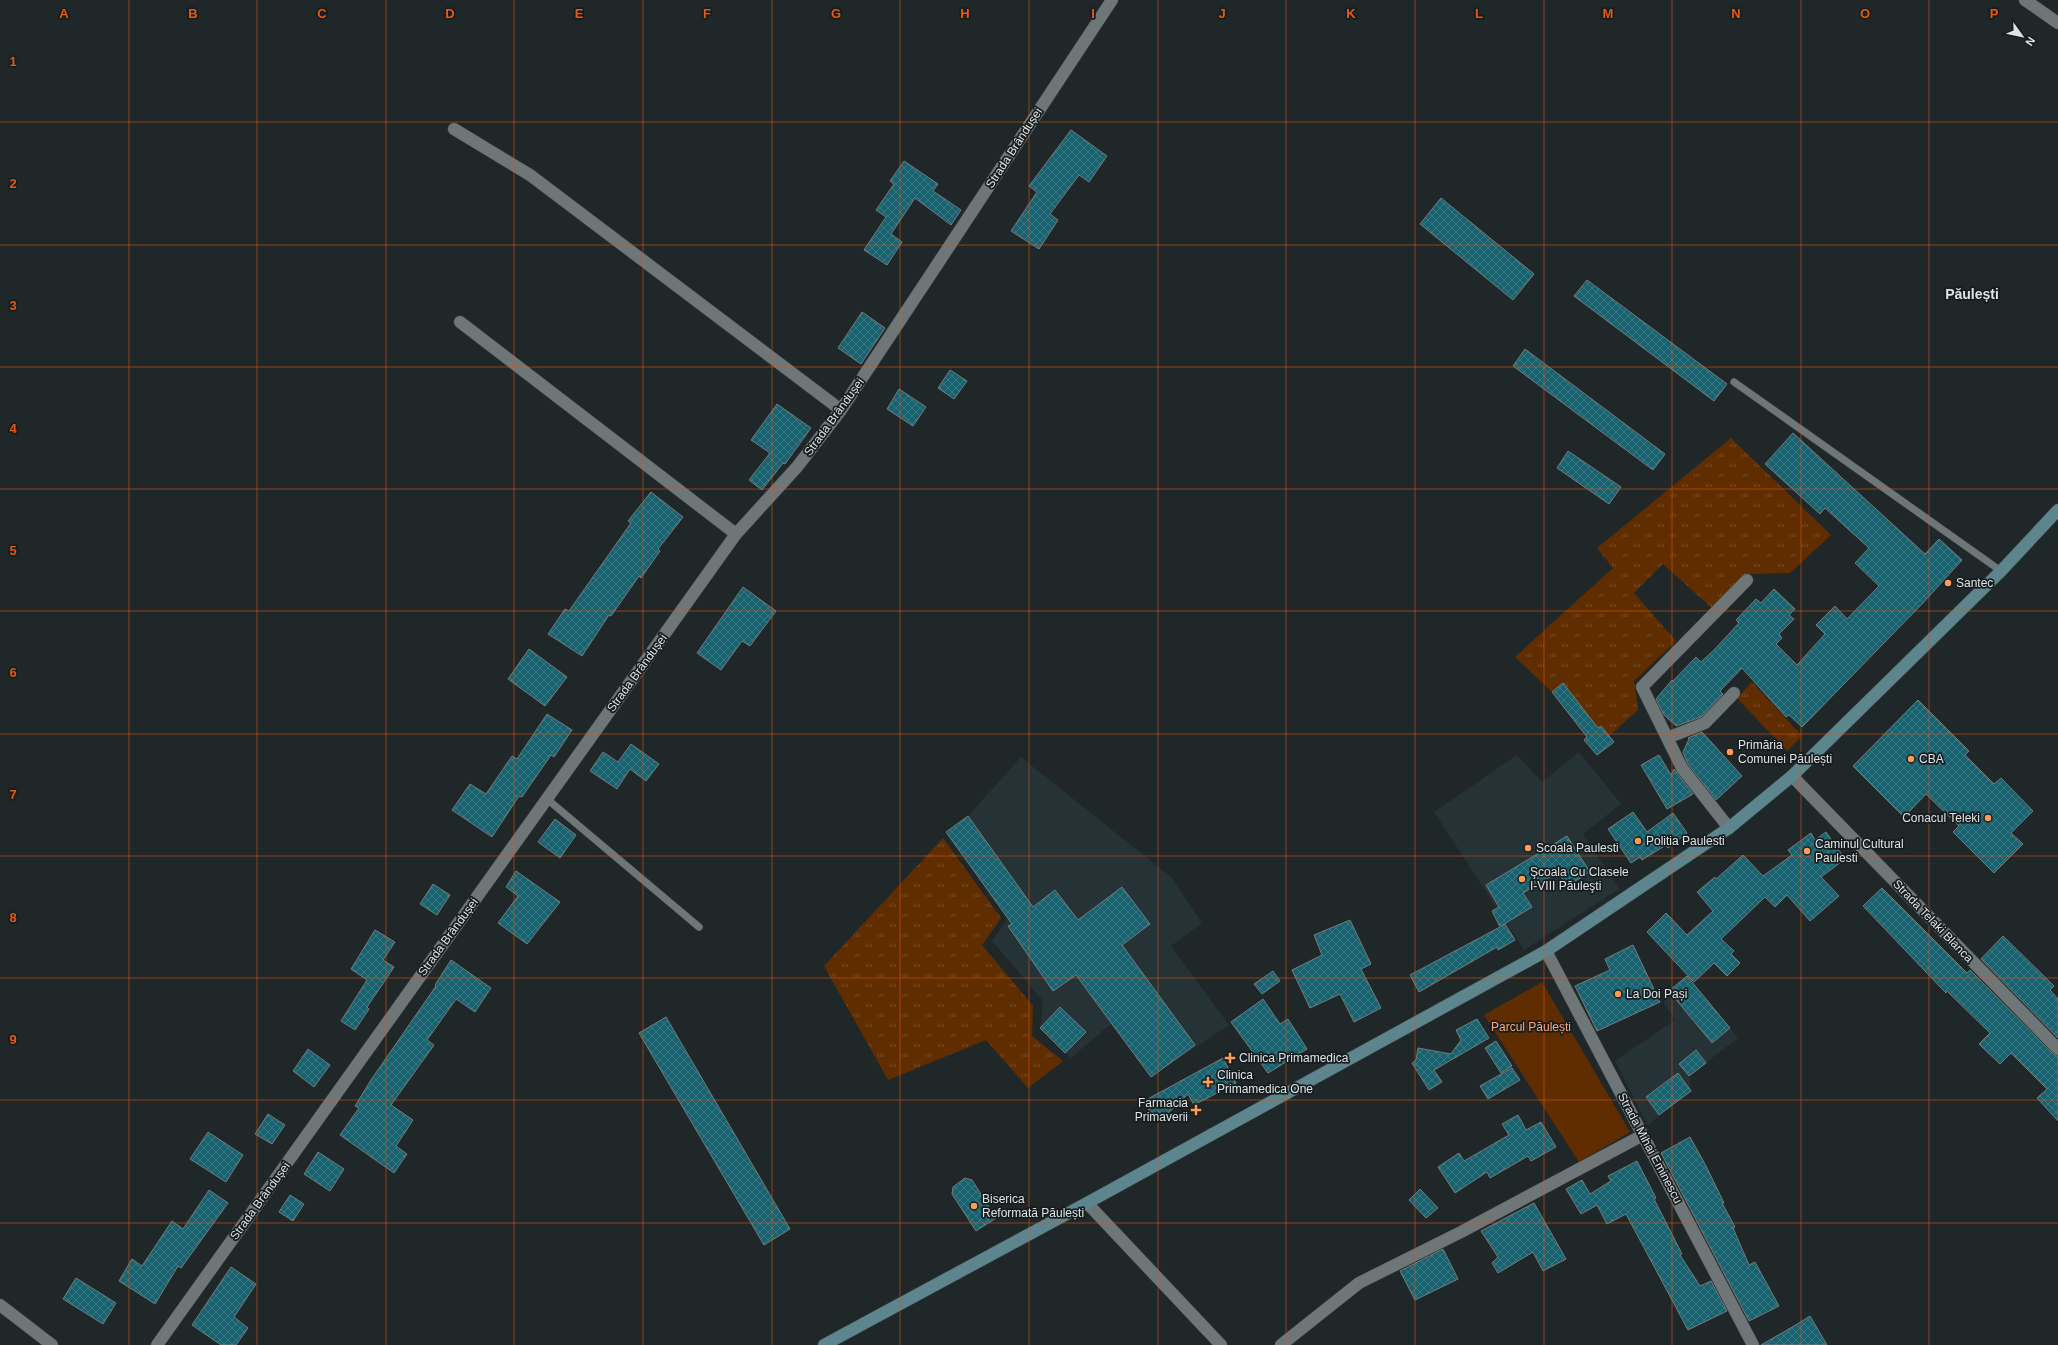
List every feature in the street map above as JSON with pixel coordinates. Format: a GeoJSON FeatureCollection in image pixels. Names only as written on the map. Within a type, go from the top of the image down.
{"type":"FeatureCollection","features":[{"type":"Feature","properties":{"kind":"main road"},"geometry":{"type":"LineString","coordinates":[[824,1345],[1087,1204],[1546,951],[1729,828],[1792,776],[2001,571],[2058,510]]}},
{"type":"Feature","properties":{"kind":"street","name":"Strada Brândușei"},"geometry":{"type":"LineString","coordinates":[[157,1345],[736,534],[797,467],[841,410],[1112,0]]}},
{"type":"Feature","properties":{"kind":"street"},"geometry":{"type":"LineString","coordinates":[[2025,0],[2058,23]]}},
{"type":"Feature","properties":{"kind":"street"},"geometry":{"type":"LineString","coordinates":[[454,129],[530,175],[841,410]]}},
{"type":"Feature","properties":{"kind":"street"},"geometry":{"type":"LineString","coordinates":[[460,322],[736,534]]}},
{"type":"Feature","properties":{"kind":"street"},"geometry":{"type":"LineString","coordinates":[[1729,828],[1682,768],[1642,687],[1747,580]]}},
{"type":"Feature","properties":{"kind":"street"},"geometry":{"type":"LineString","coordinates":[[1667,738],[1705,723],[1734,693]]}},
{"type":"Feature","properties":{"kind":"street","name":"Strada Telaki Blanca"},"geometry":{"type":"LineString","coordinates":[[1792,776],[2058,1049]]}},
{"type":"Feature","properties":{"kind":"street","name":"Strada Mihai Eminescu"},"geometry":{"type":"LineString","coordinates":[[1546,951],[1753,1345]]}},
{"type":"Feature","properties":{"kind":"street"},"geometry":{"type":"LineString","coordinates":[[1280,1345],[1359,1283],[1461,1232],[1643,1135]]}},
{"type":"Feature","properties":{"kind":"street"},"geometry":{"type":"LineString","coordinates":[[1087,1204],[1221,1345]]}},
{"type":"Feature","properties":{"kind":"street"},"geometry":{"type":"LineString","coordinates":[[0,1305],[52,1345]]}},
{"type":"Feature","properties":{"kind":"lane"},"geometry":{"type":"LineString","coordinates":[[1734,382],[2001,571]]}},
{"type":"Feature","properties":{"kind":"lane"},"geometry":{"type":"LineString","coordinates":[[546,799],[699,927]]}},
{"type":"Feature","properties":{"kind":"shaded area"},"geometry":{"type":"Polygon","coordinates":[[[1579,752],[1621,804],[1583,834],[1619,889],[1524,950],[1434,812],[1517,755],[1542,782],[1579,752]]]}},
{"type":"Feature","properties":{"kind":"shaded area"},"geometry":{"type":"Polygon","coordinates":[[[1021,757],[1171,877],[1202,923],[1171,946],[1229,1025],[1151,1077],[1111,1024],[1071,1058],[1040,1028],[1043,1001],[992,941],[1008,918],[946,832],[968,816],[1021,757]]]}},
{"type":"Feature","properties":{"kind":"shaded area"},"geometry":{"type":"Polygon","coordinates":[[[1687,976],[1738,1038],[1689,1076],[1691,1091],[1659,1115],[1648,1126],[1615,1061],[1675,1020],[1664,1003],[1669,991],[1687,976]]]}},
{"type":"Feature","properties":{"kind":"green space"},"geometry":{"type":"Polygon","coordinates":[[[1731,438],[1831,535],[1790,573],[1749,574],[1713,609],[1663,564],[1634,593],[1676,641],[1634,681],[1638,710],[1609,736],[1601,726],[1593,733],[1563,683],[1552,692],[1515,657],[1613,568],[1597,548],[1731,438]]]}},
{"type":"Feature","properties":{"kind":"green space"},"geometry":{"type":"Polygon","coordinates":[[[1752,682],[1802,736],[1787,751],[1737,698],[1752,682]]]}},
{"type":"Feature","properties":{"kind":"green space"},"geometry":{"type":"Polygon","coordinates":[[[943,838],[1001,918],[982,945],[1033,1006],[1032,1036],[1063,1061],[1028,1088],[986,1040],[888,1080],[824,966],[943,838]]]}},
{"type":"Feature","properties":{"kind":"green space","name":"Parcul Păulești"},"geometry":{"type":"Polygon","coordinates":[[[1542,982],[1630,1132],[1579,1162],[1484,1015],[1542,982]]]}},
{"type":"Feature","properties":{"kind":"building"},"geometry":{"type":"Polygon","coordinates":[[[1071,130],[1107,156],[1089,182],[1079,175],[1050,214],[1058,220],[1039,249],[1011,231],[1037,192],[1029,186],[1071,130]]]}},
{"type":"Feature","properties":{"kind":"building"},"geometry":{"type":"Polygon","coordinates":[[[904,161],[938,184],[933,191],[961,210],[951,225],[915,198],[891,234],[902,242],[887,265],[864,250],[886,217],[876,210],[894,184],[890,181],[904,161]]]}},
{"type":"Feature","properties":{"kind":"building"},"geometry":{"type":"Polygon","coordinates":[[[1441,198],[1534,274],[1513,300],[1420,224],[1441,198]]]}},
{"type":"Feature","properties":{"kind":"building"},"geometry":{"type":"Polygon","coordinates":[[[1587,280],[1727,384],[1714,401],[1574,296],[1587,280]]]}},
{"type":"Feature","properties":{"kind":"building"},"geometry":{"type":"Polygon","coordinates":[[[862,312],[885,328],[861,364],[838,348],[862,312]]]}},
{"type":"Feature","properties":{"kind":"building"},"geometry":{"type":"Polygon","coordinates":[[[1525,349],[1665,454],[1653,470],[1513,366],[1525,349]]]}},
{"type":"Feature","properties":{"kind":"building"},"geometry":{"type":"Polygon","coordinates":[[[950,370],[967,381],[954,399],[938,388],[950,370]]]}},
{"type":"Feature","properties":{"kind":"building"},"geometry":{"type":"Polygon","coordinates":[[[899,389],[926,407],[913,426],[887,409],[899,389]]]}},
{"type":"Feature","properties":{"kind":"building"},"geometry":{"type":"Polygon","coordinates":[[[777,404],[811,428],[785,464],[783,463],[762,490],[749,480],[770,453],[751,440],[777,404]]]}},
{"type":"Feature","properties":{"kind":"building"},"geometry":{"type":"Polygon","coordinates":[[[1793,433],[1925,554],[1939,539],[1962,560],[1922,604],[1802,727],[1789,715],[1786,717],[1742,668],[1720,691],[1723,694],[1701,717],[1676,726],[1664,715],[1656,699],[1672,680],[1673,681],[1696,657],[1701,662],[1714,650],[1739,623],[1736,620],[1756,599],[1761,603],[1774,589],[1795,609],[1789,615],[1794,619],[1779,634],[1782,638],[1776,644],[1797,665],[1825,634],[1816,625],[1835,606],[1847,619],[1879,586],[1855,563],[1869,548],[1825,508],[1820,514],[1765,464],[1793,433]]]}},
{"type":"Feature","properties":{"kind":"building"},"geometry":{"type":"Polygon","coordinates":[[[1568,451],[1621,487],[1609,504],[1557,468],[1568,451]]]}},
{"type":"Feature","properties":{"kind":"building"},"geometry":{"type":"Polygon","coordinates":[[[651,492],[683,517],[658,549],[660,551],[641,578],[639,576],[611,616],[609,615],[582,656],[548,634],[565,609],[569,611],[631,523],[628,521],[651,492]]]}},
{"type":"Feature","properties":{"kind":"building"},"geometry":{"type":"Polygon","coordinates":[[[743,587],[776,611],[750,646],[742,641],[721,670],[697,653],[743,587]]]}},
{"type":"Feature","properties":{"kind":"building"},"geometry":{"type":"Polygon","coordinates":[[[529,649],[567,677],[545,706],[508,679],[529,649]]]}},
{"type":"Feature","properties":{"kind":"building"},"geometry":{"type":"Polygon","coordinates":[[[1563,683],[1598,728],[1601,726],[1614,742],[1597,755],[1584,740],[1587,737],[1552,692],[1563,683]]]}},
{"type":"Feature","properties":{"kind":"building"},"geometry":{"type":"Polygon","coordinates":[[[1918,700],[1969,751],[1965,755],[1994,784],[2001,778],[2033,811],[2011,833],[2023,844],[1994,873],[1953,832],[1959,826],[1926,794],[1904,817],[1853,766],[1918,700]]]}},
{"type":"Feature","properties":{"kind":"building"},"geometry":{"type":"Polygon","coordinates":[[[547,714],[572,730],[554,757],[551,755],[522,797],[519,796],[492,837],[452,810],[470,784],[486,794],[512,756],[517,759],[547,714]]]}},
{"type":"Feature","properties":{"kind":"building"},"geometry":{"type":"Polygon","coordinates":[[[1702,732],[1742,776],[1716,800],[1688,764],[1683,752],[1689,739],[1688,738],[1702,732]]]}},
{"type":"Feature","properties":{"kind":"building"},"geometry":{"type":"Polygon","coordinates":[[[631,744],[659,764],[646,781],[630,769],[617,789],[590,771],[603,752],[618,762],[631,744]]]}},
{"type":"Feature","properties":{"kind":"building"},"geometry":{"type":"Polygon","coordinates":[[[1659,755],[1671,775],[1674,769],[1693,794],[1667,809],[1641,765],[1659,755]]]}},
{"type":"Feature","properties":{"kind":"building"},"geometry":{"type":"Polygon","coordinates":[[[1633,812],[1647,832],[1673,813],[1687,833],[1668,848],[1666,845],[1642,860],[1640,857],[1631,863],[1608,829],[1633,812]]]}},
{"type":"Feature","properties":{"kind":"building"},"geometry":{"type":"Polygon","coordinates":[[[968,816],[1033,907],[1055,890],[1078,920],[1122,887],[1150,924],[1122,945],[1195,1045],[1151,1077],[1076,975],[1053,991],[1008,926],[1012,924],[946,832],[968,816]]]}},
{"type":"Feature","properties":{"kind":"building"},"geometry":{"type":"Polygon","coordinates":[[[555,819],[576,835],[560,858],[538,842],[555,819]]]}},
{"type":"Feature","properties":{"kind":"building"},"geometry":{"type":"Polygon","coordinates":[[[1826,832],[1845,859],[1821,877],[1839,896],[1810,921],[1787,895],[1775,907],[1765,897],[1721,939],[1734,951],[1731,954],[1740,963],[1727,976],[1714,963],[1694,982],[1647,932],[1666,913],[1687,935],[1713,911],[1697,892],[1715,877],[1716,879],[1743,855],[1763,876],[1792,855],[1788,850],[1811,833],[1815,840],[1826,832]]]}},
{"type":"Feature","properties":{"kind":"building","name":"Şcoala Cu Clasele I-VIII Păuleşti"},"geometry":{"type":"Polygon","coordinates":[[[1567,836],[1590,872],[1567,886],[1558,872],[1523,893],[1532,907],[1501,926],[1505,924],[1515,940],[1498,950],[1497,947],[1419,992],[1410,975],[1500,927],[1492,911],[1499,907],[1486,885],[1567,836]]]}},
{"type":"Feature","properties":{"kind":"building"},"geometry":{"type":"Polygon","coordinates":[[[516,871],[560,902],[527,944],[498,923],[518,896],[506,887],[516,871]]]}},
{"type":"Feature","properties":{"kind":"building"},"geometry":{"type":"Polygon","coordinates":[[[433,884],[450,895],[437,915],[420,904],[433,884]]]}},
{"type":"Feature","properties":{"kind":"building"},"geometry":{"type":"Polygon","coordinates":[[[1882,888],[1967,973],[1970,970],[2053,1054],[2058,1056],[2058,1121],[2037,1098],[2047,1089],[2011,1053],[2000,1064],[1979,1044],[1990,1033],[1947,991],[1946,993],[1863,906],[1882,888]]]}},
{"type":"Feature","properties":{"kind":"building"},"geometry":{"type":"Polygon","coordinates":[[[1350,920],[1371,964],[1361,969],[1381,1008],[1354,1022],[1340,994],[1310,1008],[1292,970],[1322,955],[1314,935],[1350,920]]]}},
{"type":"Feature","properties":{"kind":"building"},"geometry":{"type":"Polygon","coordinates":[[[375,930],[395,942],[383,960],[394,967],[367,1007],[369,1009],[355,1030],[341,1021],[367,980],[351,969],[375,930]]]}},
{"type":"Feature","properties":{"kind":"building"},"geometry":{"type":"Polygon","coordinates":[[[2003,936],[2054,986],[2050,990],[2058,999],[2058,1038],[1981,959],[2003,936]]]}},
{"type":"Feature","properties":{"kind":"building","name":"La Doi Pași"},"geometry":{"type":"Polygon","coordinates":[[[1633,945],[1660,1002],[1597,1031],[1575,986],[1610,970],[1605,959],[1633,945]]]}},
{"type":"Feature","properties":{"kind":"building"},"geometry":{"type":"Polygon","coordinates":[[[451,960],[491,988],[475,1012],[456,999],[427,1040],[434,1045],[391,1105],[413,1120],[396,1146],[407,1154],[394,1173],[340,1135],[359,1108],[355,1106],[371,1080],[436,986],[435,985],[451,960]]]}},
{"type":"Feature","properties":{"kind":"building"},"geometry":{"type":"Polygon","coordinates":[[[1273,971],[1280,981],[1262,994],[1254,984],[1273,971]]]}},
{"type":"Feature","properties":{"kind":"building"},"geometry":{"type":"Polygon","coordinates":[[[1687,976],[1730,1028],[1712,1043],[1669,991],[1687,976]]]}},
{"type":"Feature","properties":{"kind":"building"},"geometry":{"type":"Polygon","coordinates":[[[1263,999],[1280,1024],[1288,1019],[1307,1049],[1268,1073],[1231,1022],[1263,999]]]}},
{"type":"Feature","properties":{"kind":"building"},"geometry":{"type":"Polygon","coordinates":[[[1060,1007],[1086,1032],[1065,1053],[1040,1028],[1060,1007]]]}},
{"type":"Feature","properties":{"kind":"building"},"geometry":{"type":"Polygon","coordinates":[[[666,1017],[790,1229],[764,1245],[639,1033],[666,1017]]]}},
{"type":"Feature","properties":{"kind":"building"},"geometry":{"type":"Polygon","coordinates":[[[1477,1019],[1489,1038],[1434,1070],[1442,1082],[1429,1090],[1412,1063],[1416,1060],[1418,1048],[1451,1054],[1461,1040],[1456,1030],[1477,1019]]]}},
{"type":"Feature","properties":{"kind":"building"},"geometry":{"type":"Polygon","coordinates":[[[1496,1041],[1512,1066],[1501,1073],[1485,1048],[1496,1041]]]}},
{"type":"Feature","properties":{"kind":"building"},"geometry":{"type":"Polygon","coordinates":[[[308,1049],[330,1065],[314,1087],[293,1071],[308,1049]]]}},
{"type":"Feature","properties":{"kind":"building"},"geometry":{"type":"Polygon","coordinates":[[[1696,1050],[1706,1063],[1689,1076],[1679,1064],[1696,1050]]]}},
{"type":"Feature","properties":{"kind":"building","name":"Clinica Primamedica One"},"geometry":{"type":"Polygon","coordinates":[[[1223,1058],[1236,1083],[1194,1105],[1188,1094],[1159,1122],[1148,1110],[1150,1108],[1144,1101],[1223,1058]]]}},
{"type":"Feature","properties":{"kind":"building"},"geometry":{"type":"Polygon","coordinates":[[[1512,1068],[1520,1080],[1488,1099],[1480,1086],[1512,1068]]]}},
{"type":"Feature","properties":{"kind":"building"},"geometry":{"type":"Polygon","coordinates":[[[1678,1073],[1691,1091],[1659,1115],[1646,1097],[1678,1073]]]}},
{"type":"Feature","properties":{"kind":"building"},"geometry":{"type":"Polygon","coordinates":[[[268,1114],[285,1125],[272,1144],[255,1134],[268,1114]]]}},
{"type":"Feature","properties":{"kind":"building"},"geometry":{"type":"Polygon","coordinates":[[[1518,1115],[1526,1130],[1541,1122],[1556,1147],[1531,1161],[1528,1156],[1490,1178],[1487,1172],[1455,1193],[1438,1167],[1459,1153],[1464,1161],[1509,1135],[1502,1124],[1518,1115]]]}},
{"type":"Feature","properties":{"kind":"building"},"geometry":{"type":"Polygon","coordinates":[[[208,1132],[243,1155],[226,1182],[190,1159],[208,1132]]]}},
{"type":"Feature","properties":{"kind":"building"},"geometry":{"type":"Polygon","coordinates":[[[1690,1137],[1724,1203],[1722,1203],[1735,1227],[1733,1228],[1749,1265],[1755,1262],[1779,1306],[1749,1321],[1661,1153],[1690,1137]]]}},
{"type":"Feature","properties":{"kind":"building"},"geometry":{"type":"Polygon","coordinates":[[[318,1152],[344,1169],[330,1191],[304,1174],[318,1152]]]}},
{"type":"Feature","properties":{"kind":"building"},"geometry":{"type":"Polygon","coordinates":[[[1637,1161],[1656,1198],[1654,1199],[1682,1254],[1680,1255],[1700,1286],[1711,1281],[1727,1311],[1688,1330],[1626,1214],[1607,1224],[1597,1205],[1581,1214],[1566,1189],[1582,1180],[1590,1194],[1611,1181],[1608,1176],[1637,1161]]]}},
{"type":"Feature","properties":{"kind":"building","name":"Biserica Reformată Păulești"},"geometry":{"type":"Polygon","coordinates":[[[965,1178],[972,1180],[996,1218],[976,1231],[952,1194],[953,1187],[965,1178]]]}},
{"type":"Feature","properties":{"kind":"building"},"geometry":{"type":"Polygon","coordinates":[[[1420,1189],[1438,1208],[1426,1218],[1409,1200],[1420,1189]]]}},
{"type":"Feature","properties":{"kind":"building"},"geometry":{"type":"Polygon","coordinates":[[[209,1190],[228,1203],[181,1268],[178,1266],[155,1304],[119,1281],[132,1259],[142,1266],[172,1221],[183,1229],[209,1190]]]}},
{"type":"Feature","properties":{"kind":"building"},"geometry":{"type":"Polygon","coordinates":[[[290,1195],[304,1204],[293,1221],[279,1212],[290,1195]]]}},
{"type":"Feature","properties":{"kind":"building"},"geometry":{"type":"Polygon","coordinates":[[[1534,1203],[1566,1259],[1543,1271],[1533,1252],[1498,1273],[1492,1263],[1498,1257],[1481,1231],[1534,1203]]]}},
{"type":"Feature","properties":{"kind":"building"},"geometry":{"type":"Polygon","coordinates":[[[1443,1249],[1458,1279],[1415,1300],[1400,1271],[1443,1249]]]}},
{"type":"Feature","properties":{"kind":"building"},"geometry":{"type":"Polygon","coordinates":[[[231,1267],[256,1284],[234,1317],[248,1328],[236,1345],[221,1345],[192,1325],[231,1267]]]}},
{"type":"Feature","properties":{"kind":"building"},"geometry":{"type":"Polygon","coordinates":[[[76,1278],[116,1303],[103,1324],[63,1299],[76,1278]]]}},
{"type":"Feature","properties":{"kind":"building"},"geometry":{"type":"Polygon","coordinates":[[[1810,1316],[1827,1345],[1761,1345],[1794,1326],[1810,1316]]]}},
{"type":"Feature","properties":{"kind":"place","name":"Santec"},"geometry":{"type":"Point","coordinates":[1948,583]}},
{"type":"Feature","properties":{"kind":"place","name":"Primăria Comunei Păulești"},"geometry":{"type":"Point","coordinates":[1730,752]}},
{"type":"Feature","properties":{"kind":"place","name":"CBA"},"geometry":{"type":"Point","coordinates":[1911,759]}},
{"type":"Feature","properties":{"kind":"place","name":"Conacul Teleki"},"geometry":{"type":"Point","coordinates":[1988,818]}},
{"type":"Feature","properties":{"kind":"place","name":"Politia Paulesti"},"geometry":{"type":"Point","coordinates":[1638,841]}},
{"type":"Feature","properties":{"kind":"place","name":"Scoala Paulesti"},"geometry":{"type":"Point","coordinates":[1528,848]}},
{"type":"Feature","properties":{"kind":"place","name":"Caminul Cultural Paulesti"},"geometry":{"type":"Point","coordinates":[1807,851]}},
{"type":"Feature","properties":{"kind":"place","name":"Şcoala Cu Clasele I-VIII Păuleşti"},"geometry":{"type":"Point","coordinates":[1522,879]}},
{"type":"Feature","properties":{"kind":"place","name":"La Doi Pași"},"geometry":{"type":"Point","coordinates":[1618,994]}},
{"type":"Feature","properties":{"kind":"place","name":"Clinica Primamedica"},"geometry":{"type":"Point","coordinates":[1230,1058]}},
{"type":"Feature","properties":{"kind":"place","name":"Clinica Primamedica One"},"geometry":{"type":"Point","coordinates":[1208,1082]}},
{"type":"Feature","properties":{"kind":"place","name":"Farmacia Primaverii"},"geometry":{"type":"Point","coordinates":[1196,1110]}},
{"type":"Feature","properties":{"kind":"place","name":"Biserica Reformată Păulești"},"geometry":{"type":"Point","coordinates":[974,1206]}},
{"type":"Feature","properties":{"kind":"district","name":"Păulești"},"geometry":{"type":"Point","coordinates":[1972,294]}}]}
